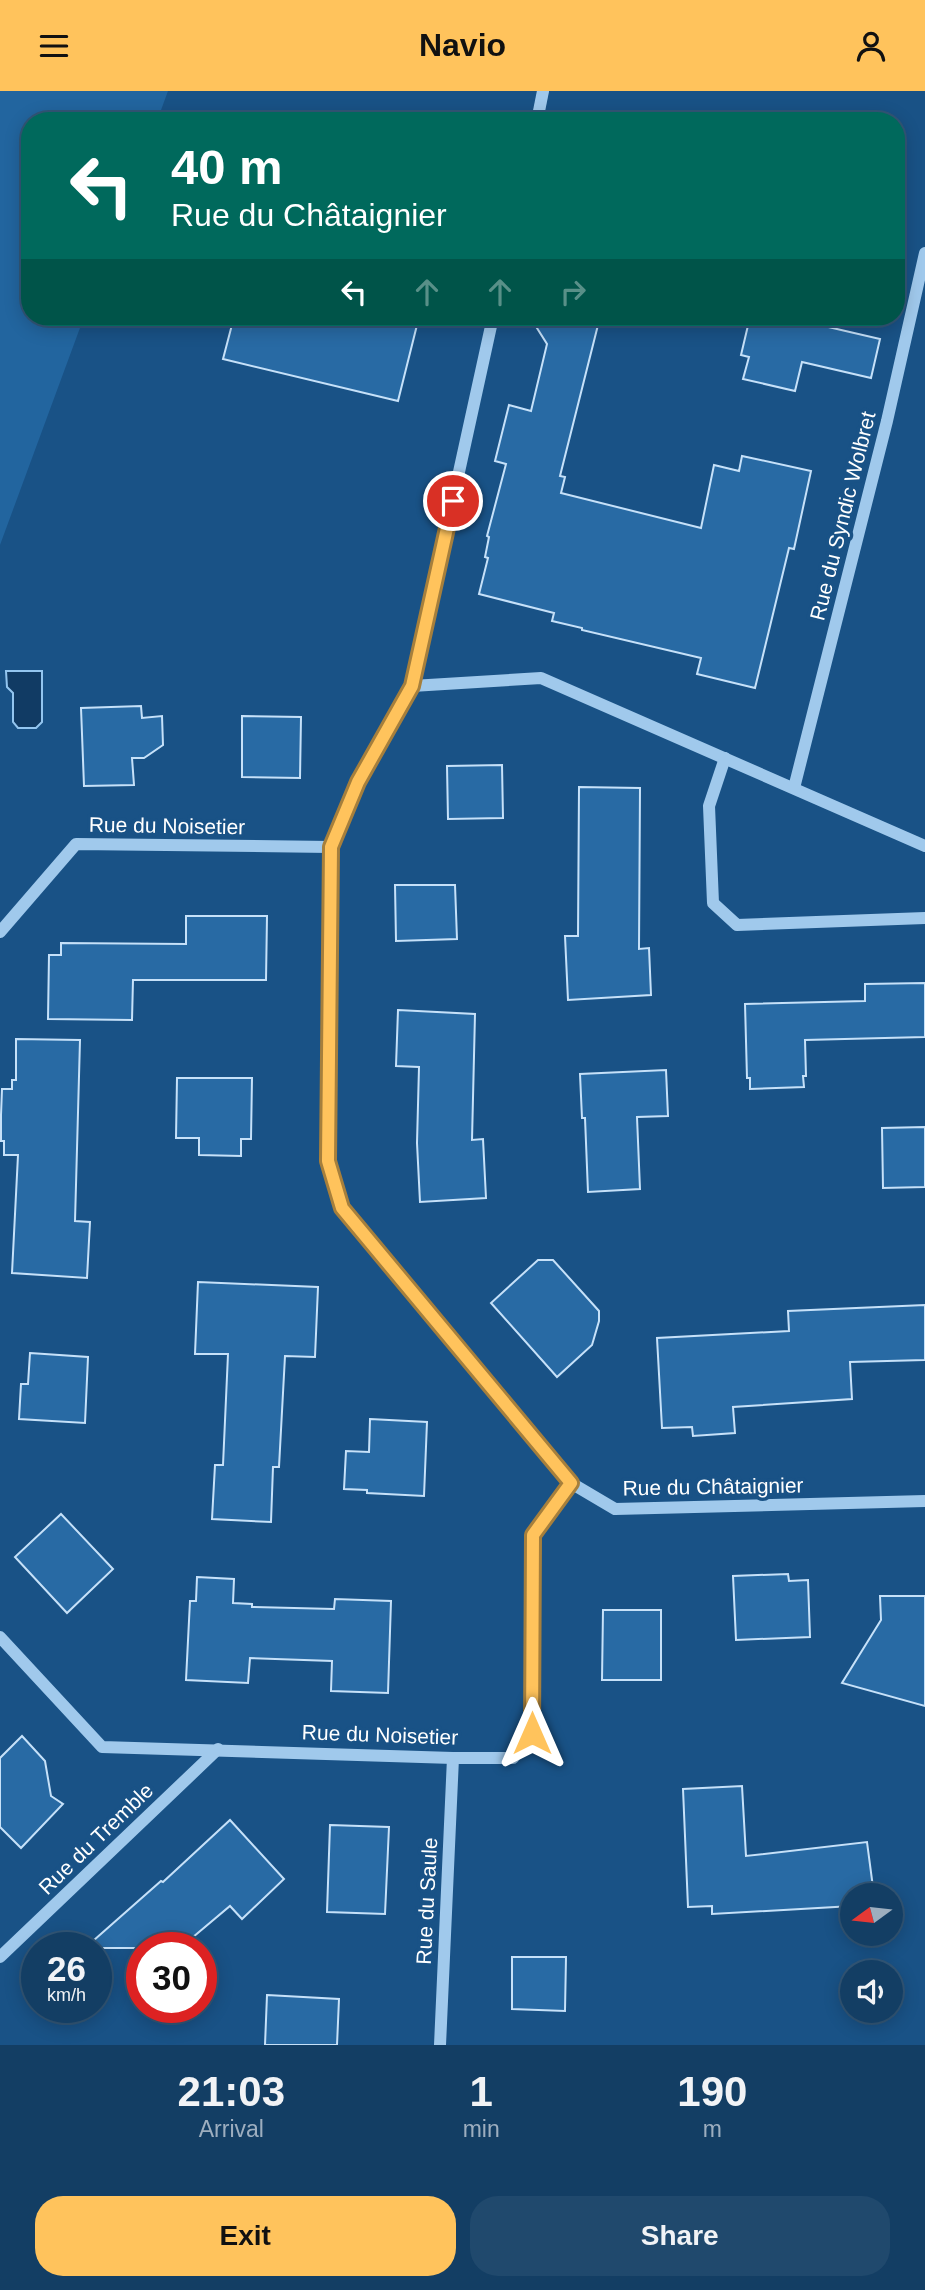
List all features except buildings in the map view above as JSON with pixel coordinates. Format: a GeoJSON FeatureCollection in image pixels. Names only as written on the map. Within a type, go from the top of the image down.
{"type":"FeatureCollection","features":[{"type":"Feature","properties":{"kind":"street"},"geometry":{"type":"LineString","coordinates":[[539,112],[543,91]]}},
{"type":"Feature","properties":{"kind":"street","name":"Rue du Syndic Wolbret"},"geometry":{"type":"LineString","coordinates":[[793,788],[887,421],[925,253]]}},
{"type":"Feature","properties":{"kind":"street","name":"Rue du Châtaignier"},"geometry":{"type":"LineString","coordinates":[[491,326],[412,686],[358,782],[331,847],[328,1161],[342,1208],[571,1483],[615,1509],[925,1501]]}},
{"type":"Feature","properties":{"kind":"street"},"geometry":{"type":"LineString","coordinates":[[412,686],[541,678],[925,846]]}},
{"type":"Feature","properties":{"kind":"street"},"geometry":{"type":"LineString","coordinates":[[725,758],[709,806],[713,903],[737,925],[925,918]]}},
{"type":"Feature","properties":{"kind":"street","name":"Rue du Noisetier"},"geometry":{"type":"LineString","coordinates":[[0,932],[76,844],[331,847]]}},
{"type":"Feature","properties":{"kind":"street","name":"Rue du Noisetier"},"geometry":{"type":"LineString","coordinates":[[0,1637],[102,1747],[513,1758],[532,1733],[533,1535],[571,1483]]}},
{"type":"Feature","properties":{"kind":"street","name":"Rue du Tremble"},"geometry":{"type":"LineString","coordinates":[[0,1957],[218,1749]]}},
{"type":"Feature","properties":{"kind":"street","name":"Rue du Saule"},"geometry":{"type":"LineString","coordinates":[[440,2045],[453,1758]]}},
{"type":"Feature","properties":{"kind":"shaded area"},"geometry":{"type":"Polygon","coordinates":[[[0,91],[168,91],[160,112],[21,112],[21,326],[81,326],[0,545],[0,91]]]}},
{"type":"Feature","properties":{"kind":"shaded area"},"geometry":{"type":"Polygon","coordinates":[[[6,671],[42,671],[42,722],[36,728],[18,728],[13,722],[13,693],[7,687],[6,671]]]}},
{"type":"Feature","properties":{"kind":"route"},"geometry":{"type":"LineString","coordinates":[[453,501],[412,686],[358,782],[331,847],[328,1161],[342,1208],[571,1483],[533,1535],[532,1733]]}}]}
